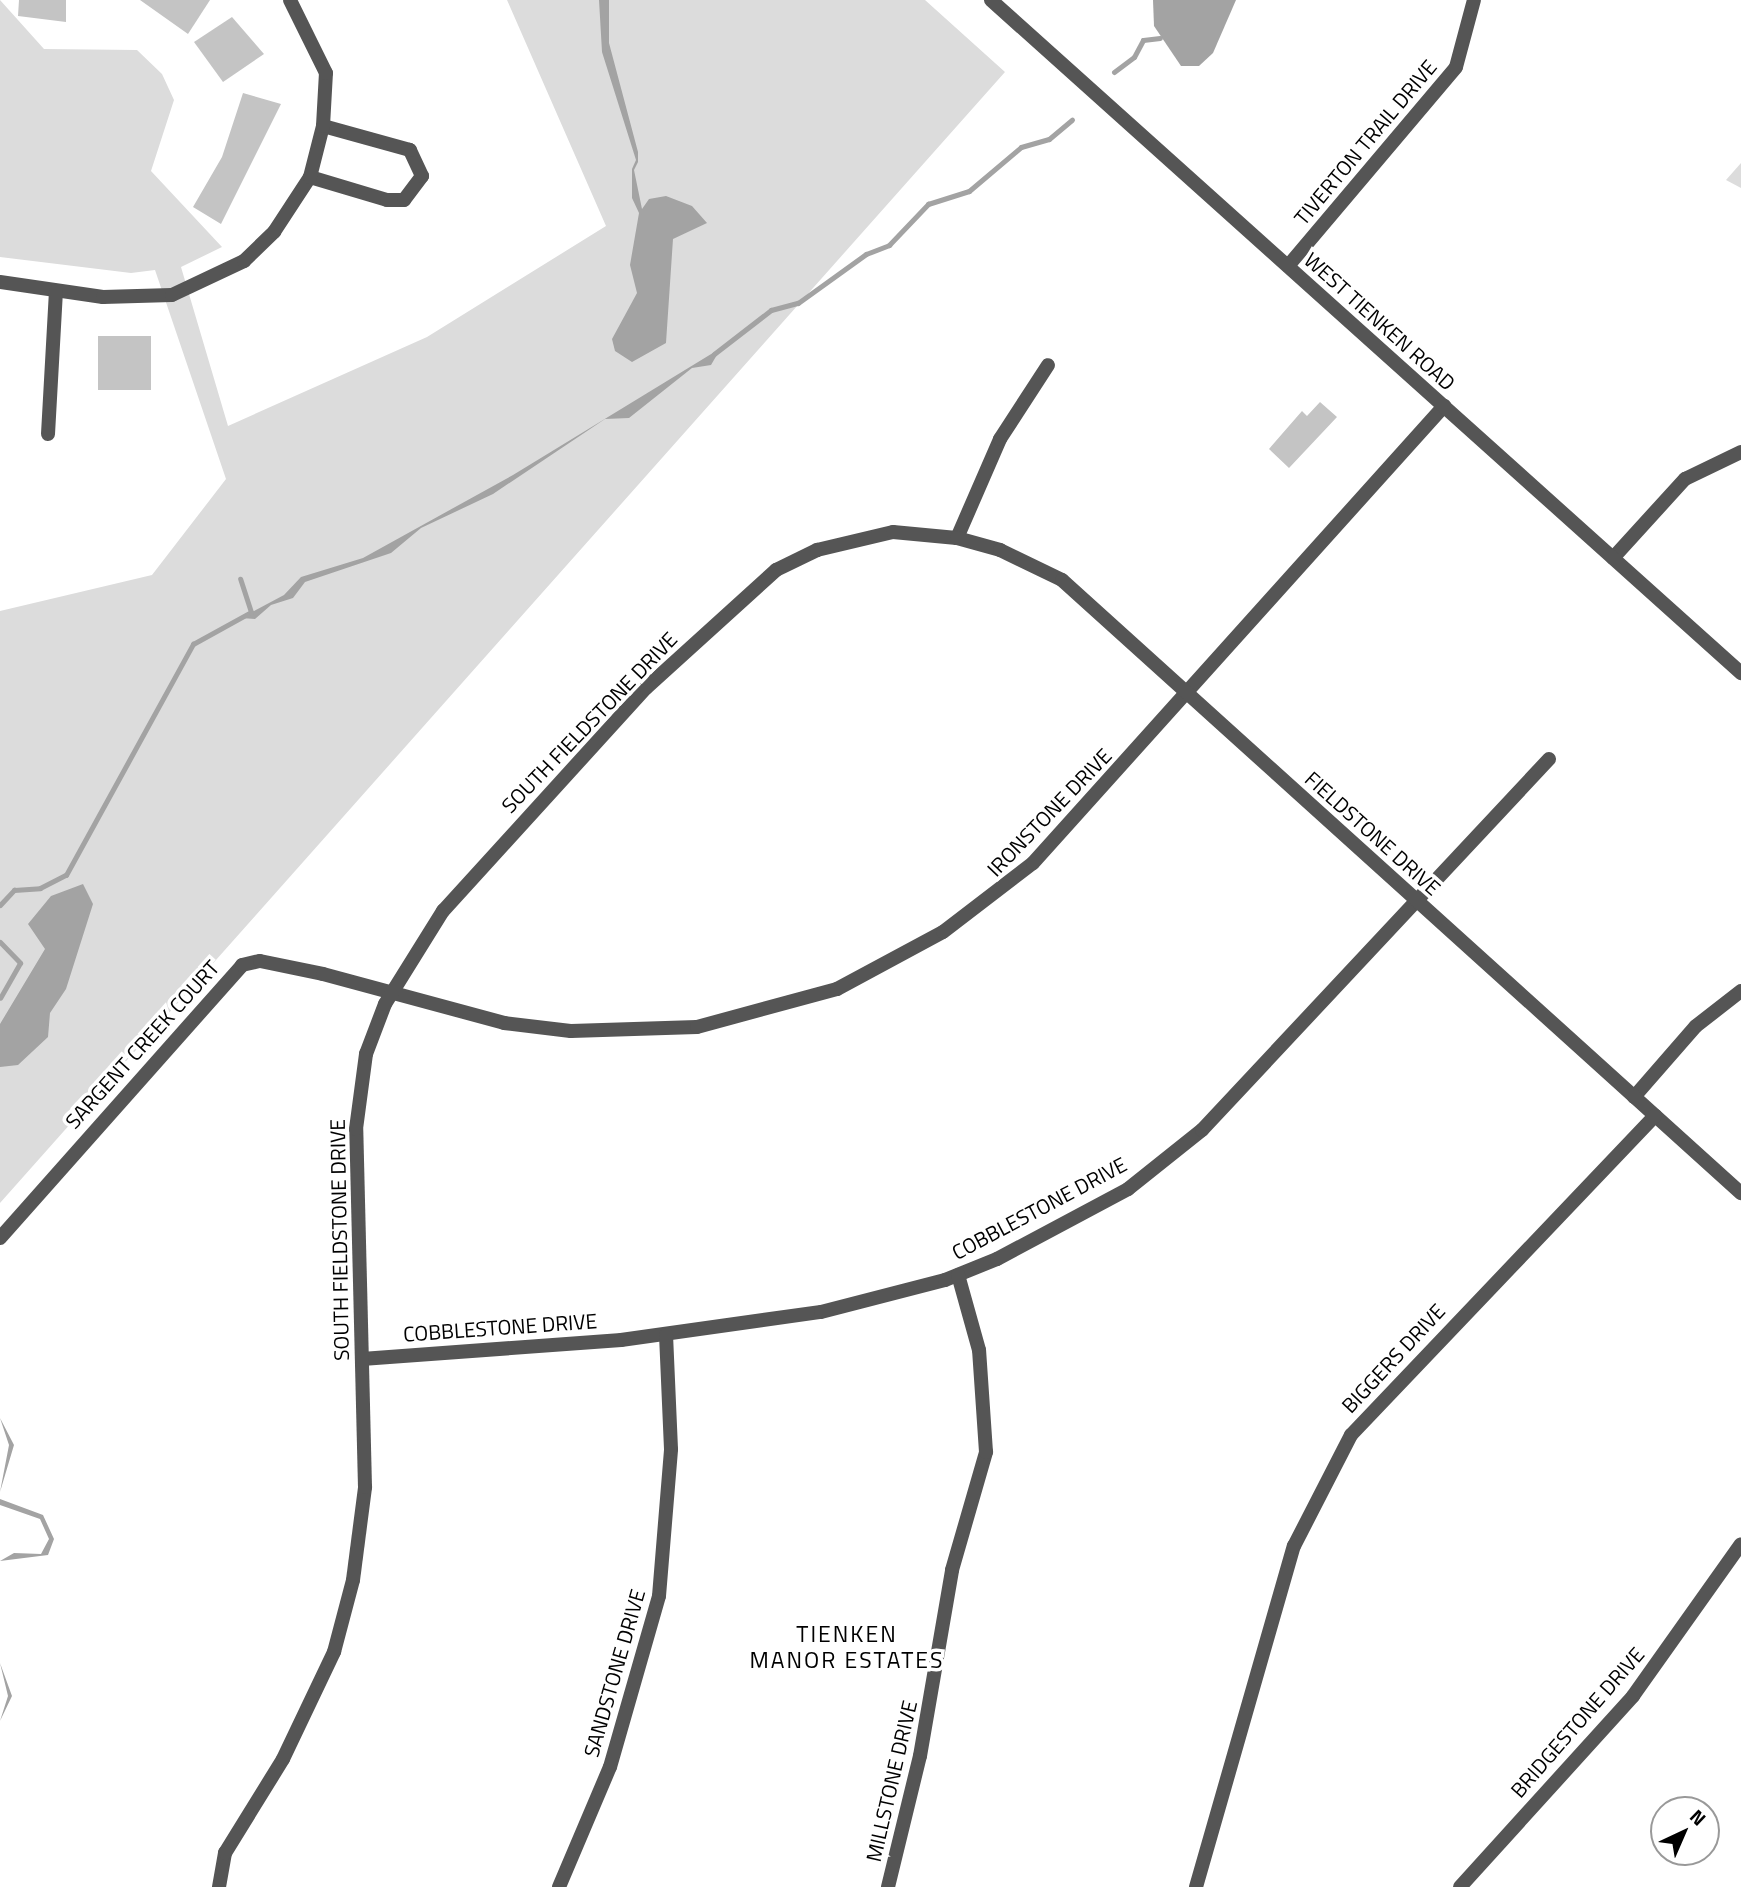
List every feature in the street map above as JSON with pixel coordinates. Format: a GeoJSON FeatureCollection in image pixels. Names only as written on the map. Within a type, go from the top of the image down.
{"type":"FeatureCollection","features":[{"type":"Feature","properties":{"kind":"street"},"geometry":{"type":"LineString","coordinates":[[0,282],[56,291],[143,299],[213,277],[244,261],[274,232],[310,177],[323,126],[326,73],[290,0]]}},
{"type":"Feature","properties":{"kind":"street","name":"WEST TIENKEN ROAD"},"geometry":{"type":"LineString","coordinates":[[991,0],[1741,673]]}},
{"type":"Feature","properties":{"kind":"street","name":"TIVERTON TRAIL DRIVE"},"geometry":{"type":"LineString","coordinates":[[1288,266],[1456,67],[1474,0]]}},
{"type":"Feature","properties":{"kind":"street"},"geometry":{"type":"LineString","coordinates":[[310,177],[387,200],[404,200],[422,176],[410,150],[323,126]]}},
{"type":"Feature","properties":{"kind":"street"},"geometry":{"type":"LineString","coordinates":[[48,434],[56,291]]}},
{"type":"Feature","properties":{"kind":"street"},"geometry":{"type":"LineString","coordinates":[[957,538],[1000,439],[1048,365]]}},
{"type":"Feature","properties":{"kind":"street","name":"IRONSTONE DRIVE"},"geometry":{"type":"LineString","coordinates":[[393,993],[504,1023],[571,1031],[696,1027],[836,989],[992,899],[1033,863],[1188,694],[1444,406]]}},
{"type":"Feature","properties":{"kind":"street"},"geometry":{"type":"LineString","coordinates":[[1613,558],[1685,479],[1741,452]]}},
{"type":"Feature","properties":{"kind":"street","name":"SOUTH FIELDSTONE DRIVE"},"geometry":{"type":"LineString","coordinates":[[219,1887],[225,1853],[283,1759],[334,1652],[353,1580],[365,1487],[358,1103],[366,1054],[415,948],[443,911],[565,773],[646,688],[776,570],[817,550],[881,534],[957,538]]}},
{"type":"Feature","properties":{"kind":"street","name":"FIELDSTONE DRIVE"},"geometry":{"type":"LineString","coordinates":[[957,538],[1062,580],[1741,1193]]}},
{"type":"Feature","properties":{"kind":"street","name":"COBBLESTONE DRIVE"},"geometry":{"type":"LineString","coordinates":[[362,1359],[666,1335],[821,1312],[958,1275],[1128,1189],[1202,1130],[1549,759]]}},
{"type":"Feature","properties":{"kind":"street","name":"SARGENT CREEK COURT"},"geometry":{"type":"LineString","coordinates":[[0,1238],[242,965],[260,961],[393,993]]}},
{"type":"Feature","properties":{"kind":"street"},"geometry":{"type":"LineString","coordinates":[[1634,1097],[1696,1026],[1741,991]]}},
{"type":"Feature","properties":{"kind":"street","name":"BIGGERS DRIVE"},"geometry":{"type":"LineString","coordinates":[[1196,1887],[1294,1546],[1351,1435],[1655,1116]]}},
{"type":"Feature","properties":{"kind":"street","name":"MILLSTONE DRIVE"},"geometry":{"type":"LineString","coordinates":[[888,1887],[920,1756],[952,1570],[986,1452],[979,1350],[958,1275]]}},
{"type":"Feature","properties":{"kind":"street","name":"SANDSTONE DRIVE"},"geometry":{"type":"LineString","coordinates":[[559,1887],[610,1767],[659,1596],[671,1449],[666,1335]]}},
{"type":"Feature","properties":{"kind":"street","name":"BRIDGESTONE DRIVE"},"geometry":{"type":"LineString","coordinates":[[1460,1887],[1633,1696],[1741,1544]]}},
{"type":"Feature","properties":{"kind":"shaded area"},"geometry":{"type":"Polygon","coordinates":[[[0,0],[44,49],[137,50],[162,74],[174,100],[151,171],[222,247],[181,267],[228,426],[427,337],[606,226],[507,0],[925,0],[1005,72],[0,1203],[0,611],[152,575],[226,479],[155,270],[131,273],[0,257],[0,0]]]}},
{"type":"Feature","properties":{"kind":"shaded area"},"geometry":{"type":"Polygon","coordinates":[[[599,0],[609,0],[609,43],[638,152],[638,162],[634,170],[642,209],[649,199],[666,196],[692,206],[707,223],[673,239],[666,343],[632,362],[615,351],[612,339],[637,293],[630,265],[639,213],[632,198],[632,169],[636,160],[602,52],[599,0]]]}},
{"type":"Feature","properties":{"kind":"shaded area"},"geometry":{"type":"Polygon","coordinates":[[[1153,0],[1236,0],[1213,53],[1199,66],[1181,66],[1154,26],[1153,0]]]}},
{"type":"Feature","properties":{"kind":"shaded area"},"geometry":{"type":"Polygon","coordinates":[[[1741,163],[1741,188],[1726,180],[1741,163]]]}},
{"type":"Feature","properties":{"kind":"shaded area"},"geometry":{"type":"Polygon","coordinates":[[[721,348],[711,365],[692,368],[629,418],[605,419],[493,494],[421,528],[391,553],[305,582],[293,598],[271,605],[255,619],[241,618],[284,595],[301,577],[363,558],[513,475],[721,348]]]}},
{"type":"Feature","properties":{"kind":"shaded area"},"geometry":{"type":"Polygon","coordinates":[[[83,884],[93,904],[66,989],[50,1013],[48,1037],[18,1065],[0,1067],[0,1024],[45,949],[28,924],[51,896],[83,884]]]}},
{"type":"Feature","properties":{"kind":"shaded area"},"geometry":{"type":"Polygon","coordinates":[[[0,1418],[14,1445],[0,1492],[9,1445],[0,1418]]]}},
{"type":"Feature","properties":{"kind":"shaded area"},"geometry":{"type":"Polygon","coordinates":[[[0,1499],[43,1515],[54,1539],[48,1555],[0,1561],[14,1553],[41,1554],[49,1539],[40,1519],[0,1505],[0,1499]]]}},
{"type":"Feature","properties":{"kind":"shaded area"},"geometry":{"type":"Polygon","coordinates":[[[0,1663],[12,1696],[0,1721],[8,1696],[0,1663]]]}},
{"type":"Feature","properties":{"kind":"building"},"geometry":{"type":"Polygon","coordinates":[[[19,0],[66,0],[66,22],[18,16],[19,0]]]}},
{"type":"Feature","properties":{"kind":"building"},"geometry":{"type":"Polygon","coordinates":[[[140,0],[210,0],[188,34],[140,0]]]}},
{"type":"Feature","properties":{"kind":"building"},"geometry":{"type":"Polygon","coordinates":[[[232,17],[264,54],[223,82],[194,42],[232,17]]]}},
{"type":"Feature","properties":{"kind":"building"},"geometry":{"type":"Polygon","coordinates":[[[243,93],[281,104],[221,224],[193,207],[222,157],[243,93]]]}},
{"type":"Feature","properties":{"kind":"building"},"geometry":{"type":"Polygon","coordinates":[[[98,336],[151,336],[151,390],[98,390],[98,336]]]}},
{"type":"Feature","properties":{"kind":"building"},"geometry":{"type":"Polygon","coordinates":[[[1320,402],[1337,417],[1289,468],[1269,449],[1302,411],[1307,416],[1320,402]]]}},
{"type":"Feature","properties":{"kind":"waterway"},"geometry":{"type":"LineString","coordinates":[[1114,72],[1134,57],[1143,40],[1160,38]]}},
{"type":"Feature","properties":{"kind":"waterway"},"geometry":{"type":"LineString","coordinates":[[714,354],[771,310],[798,303],[866,254],[889,245],[928,204],[969,191],[1021,147],[1049,139],[1072,120]]}},
{"type":"Feature","properties":{"kind":"waterway"},"geometry":{"type":"LineString","coordinates":[[0,905],[14,890],[40,888],[66,875],[193,644],[251,612],[240,579]]}},
{"type":"Feature","properties":{"kind":"waterway"},"geometry":{"type":"LineString","coordinates":[[0,942],[20,963],[0,998]]}},
{"type":"Feature","properties":{"kind":"district","name":"TIENKEN MANOR ESTATES"},"geometry":{"type":"Point","coordinates":[847,1647]}}]}
